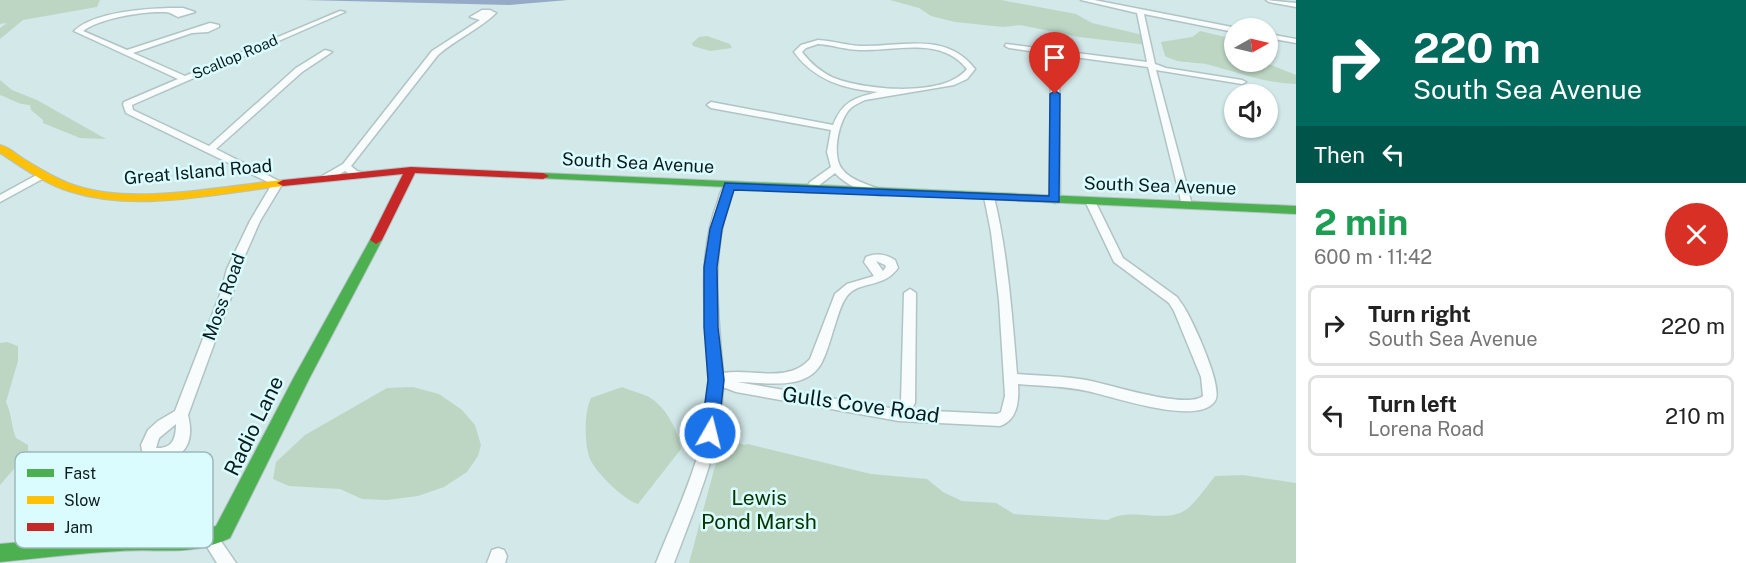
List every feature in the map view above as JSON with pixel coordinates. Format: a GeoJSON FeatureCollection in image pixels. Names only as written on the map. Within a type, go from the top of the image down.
{"type":"FeatureCollection","features":[{"type":"Feature","properties":{"kind":"street"},"geometry":{"type":"LineString","coordinates":[[1084,0],[1224,28]]}},
{"type":"Feature","properties":{"kind":"street"},"geometry":{"type":"LineString","coordinates":[[1269,0],[1296,5]]}},
{"type":"Feature","properties":{"kind":"street"},"geometry":{"type":"LineString","coordinates":[[170,10],[104,19],[78,29],[80,33],[97,42],[183,79]]}},
{"type":"Feature","properties":{"kind":"street"},"geometry":{"type":"LineString","coordinates":[[1140,11],[1151,65],[1187,206]]}},
{"type":"Feature","properties":{"kind":"street","name":"Scallop Road"},"geometry":{"type":"LineString","coordinates":[[210,150],[129,111],[126,106],[129,102],[342,12]]}},
{"type":"Feature","properties":{"kind":"street"},"geometry":{"type":"LineString","coordinates":[[326,178],[346,166],[436,52],[488,18]]}},
{"type":"Feature","properties":{"kind":"street"},"geometry":{"type":"LineString","coordinates":[[126,53],[191,31]]}},
{"type":"Feature","properties":{"kind":"street"},"geometry":{"type":"LineString","coordinates":[[1278,38],[1296,41]]}},
{"type":"Feature","properties":{"kind":"street"},"geometry":{"type":"LineString","coordinates":[[882,193],[857,183],[836,168],[832,152],[836,128],[848,105],[858,99],[961,81],[968,76],[971,69],[964,61],[947,51],[911,44],[863,49],[818,42],[806,45],[798,52],[812,70],[831,79],[858,87],[902,91]]}},
{"type":"Feature","properties":{"kind":"street"},"geometry":{"type":"LineString","coordinates":[[1010,46],[1151,65],[1164,70],[1242,82]]}},
{"type":"Feature","properties":{"kind":"street"},"geometry":{"type":"LineString","coordinates":[[278,183],[210,150],[299,70],[328,52]]}},
{"type":"Feature","properties":{"kind":"street"},"geometry":{"type":"LineString","coordinates":[[1055,52],[1055,200]]}},
{"type":"Feature","properties":{"kind":"street"},"geometry":{"type":"LineString","coordinates":[[858,87],[858,99]]}},
{"type":"Feature","properties":{"kind":"street"},"geometry":{"type":"LineString","coordinates":[[711,105],[836,128]]}},
{"type":"Feature","properties":{"kind":"street","name":"Great Island Road"},"geometry":{"type":"LineString","coordinates":[[0,148],[42,175],[80,191],[124,196],[183,193],[411,170]]}},
{"type":"Feature","properties":{"kind":"street"},"geometry":{"type":"LineString","coordinates":[[346,166],[354,173],[361,175]]}},
{"type":"Feature","properties":{"kind":"street"},"geometry":{"type":"LineString","coordinates":[[810,190],[814,184],[836,168]]}},
{"type":"Feature","properties":{"kind":"street","name":"South Sea Avenue"},"geometry":{"type":"LineString","coordinates":[[411,170],[810,190],[1296,210]]}},
{"type":"Feature","properties":{"kind":"street","name":"Radio Lane"},"geometry":{"type":"LineString","coordinates":[[213,537],[223,532],[230,522],[301,379],[393,210],[411,170]]}},
{"type":"Feature","properties":{"kind":"street"},"geometry":{"type":"LineString","coordinates":[[0,199],[42,175]]}},
{"type":"Feature","properties":{"kind":"street","name":"Moss Road"},"geometry":{"type":"LineString","coordinates":[[180,415],[227,292],[233,269],[255,221],[278,183]]}},
{"type":"Feature","properties":{"kind":"street"},"geometry":{"type":"LineString","coordinates":[[665,563],[702,462],[710,433],[716,380],[711,327],[711,267],[716,229],[729,186]]}},
{"type":"Feature","properties":{"kind":"street"},"geometry":{"type":"LineString","coordinates":[[989,197],[997,232],[1005,300],[1010,378],[1085,385],[1162,404],[1197,405],[1205,403],[1210,398],[1211,390],[1208,377],[1180,310],[1173,300],[1118,260],[1090,201]]}},
{"type":"Feature","properties":{"kind":"street"},"geometry":{"type":"LineString","coordinates":[[716,380],[729,375],[775,378],[803,374],[812,369],[839,297],[844,290],[850,285],[880,278]]}},
{"type":"Feature","properties":{"kind":"street"},"geometry":{"type":"LineString","coordinates":[[899,415],[908,403],[910,293]]}},
{"type":"Feature","properties":{"kind":"street","name":"Gulls Cove Road"},"geometry":{"type":"LineString","coordinates":[[716,380],[736,387],[899,415],[1000,420],[1007,415],[1012,396],[1010,378]]}},
{"type":"Feature","properties":{"kind":"street"},"geometry":{"type":"LineString","coordinates":[[213,543],[227,563]]}},
{"type":"Feature","properties":{"kind":"street"},"geometry":{"type":"LineString","coordinates":[[0,553],[40,557],[66,548]]}},
{"type":"Feature","properties":{"kind":"green space"},"geometry":{"type":"Polygon","coordinates":[[[0,0],[100,0],[97,7],[23,20],[0,39],[0,28],[7,23],[0,24],[0,0]]]}},
{"type":"Feature","properties":{"kind":"green space"},"geometry":{"type":"Polygon","coordinates":[[[890,0],[1001,0],[1076,14],[1092,23],[1143,35],[1148,45],[1079,37],[1020,25],[1003,27],[955,22],[931,16],[919,8],[890,0]]]}},
{"type":"Feature","properties":{"kind":"green space"},"geometry":{"type":"Polygon","coordinates":[[[1200,31],[1224,37],[1224,69],[1182,62],[1165,56],[1161,42],[1192,37],[1200,31]]]}},
{"type":"Feature","properties":{"kind":"green space"},"geometry":{"type":"Polygon","coordinates":[[[707,36],[730,44],[732,48],[710,51],[693,46],[692,43],[699,37],[707,36]]]}},
{"type":"Feature","properties":{"kind":"green space"},"geometry":{"type":"Polygon","coordinates":[[[1278,68],[1296,75],[1296,84],[1263,80],[1235,72],[1278,72],[1278,68]]]}},
{"type":"Feature","properties":{"kind":"green space"},"geometry":{"type":"Polygon","coordinates":[[[0,80],[12,90],[37,100],[106,139],[80,138],[43,123],[43,120],[31,110],[30,105],[0,95],[0,80]]]}},
{"type":"Feature","properties":{"kind":"green space"},"geometry":{"type":"Polygon","coordinates":[[[7,342],[18,346],[18,361],[6,402],[16,438],[28,445],[28,452],[15,452],[15,468],[0,485],[0,343],[7,342]]]}},
{"type":"Feature","properties":{"kind":"green space"},"geometry":{"type":"Polygon","coordinates":[[[413,387],[439,394],[462,410],[475,425],[481,445],[478,456],[467,472],[444,487],[418,496],[387,500],[362,499],[340,489],[289,486],[273,479],[276,462],[305,435],[387,388],[413,387]]]}},
{"type":"Feature","properties":{"kind":"green space"},"geometry":{"type":"Polygon","coordinates":[[[622,387],[649,397],[661,407],[674,427],[681,449],[638,504],[618,492],[604,478],[593,465],[587,445],[586,419],[591,398],[622,387]]]}},
{"type":"Feature","properties":{"kind":"green space","name":"Lewis Pond Marsh"},"geometry":{"type":"Polygon","coordinates":[[[725,437],[744,445],[748,444],[871,474],[927,479],[943,492],[962,501],[996,503],[1014,514],[1108,520],[1128,515],[1169,516],[1187,509],[1215,476],[1243,475],[1296,483],[1296,563],[689,563],[725,437]]]}},
{"type":"Feature","properties":{"kind":"water"},"geometry":{"type":"Polygon","coordinates":[[[305,0],[568,0],[509,5],[305,0]]]}},
{"type":"Feature","properties":{"kind":"traffic: fast"},"geometry":{"type":"LineString","coordinates":[[543,176],[1296,210]]}},
{"type":"Feature","properties":{"kind":"traffic: fast"},"geometry":{"type":"LineString","coordinates":[[213,537],[223,532],[301,379],[376,240]]}},
{"type":"Feature","properties":{"kind":"traffic: fast"},"geometry":{"type":"LineString","coordinates":[[0,553],[54,548]]}},
{"type":"Feature","properties":{"kind":"traffic: slow"},"geometry":{"type":"LineString","coordinates":[[0,148],[60,184],[104,195],[182,195],[283,183]]}},
{"type":"Feature","properties":{"kind":"traffic: jam"},"geometry":{"type":"LineString","coordinates":[[283,183],[411,170],[543,176]]}},
{"type":"Feature","properties":{"kind":"traffic: jam"},"geometry":{"type":"LineString","coordinates":[[376,240],[411,170]]}},
{"type":"Feature","properties":{"kind":"route"},"geometry":{"type":"LineString","coordinates":[[710,433],[716,380],[711,327],[711,267],[719,215],[729,186],[1055,200],[1055,94]]}}]}
